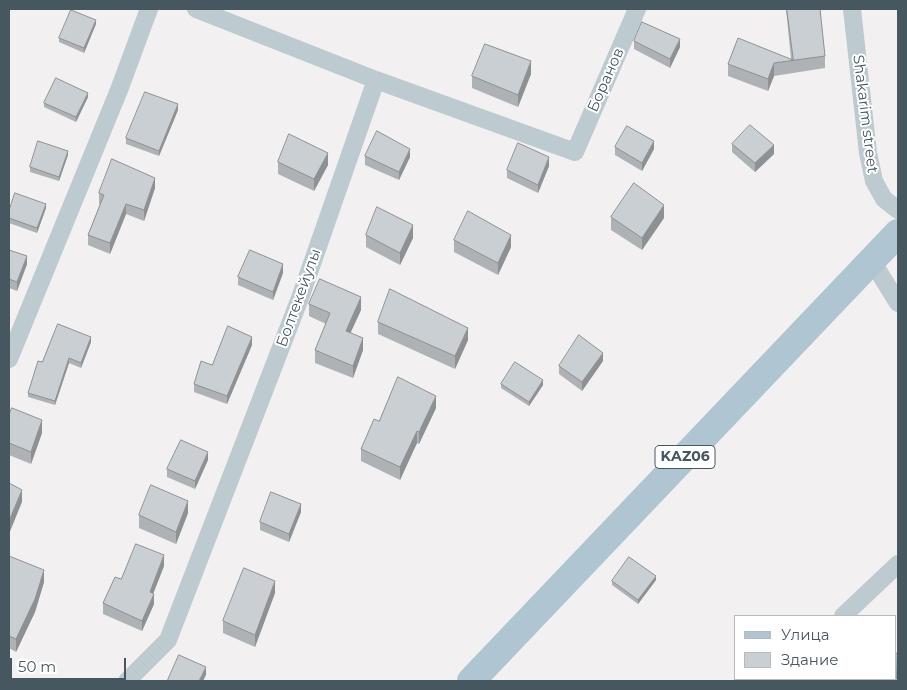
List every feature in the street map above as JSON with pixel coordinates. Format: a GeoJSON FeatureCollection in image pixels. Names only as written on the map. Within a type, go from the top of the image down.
{"type":"FeatureCollection","features":[{"type":"Feature","properties":{"kind":"main road","name":"KАZ06"},"geometry":{"type":"LineString","coordinates":[[471,681],[898,233]]}},
{"type":"Feature","properties":{"kind":"street"},"geometry":{"type":"LineString","coordinates":[[9,359],[119,90],[149,9]]}},
{"type":"Feature","properties":{"kind":"street"},"geometry":{"type":"LineString","coordinates":[[196,9],[376,80]]}},
{"type":"Feature","properties":{"kind":"street","name":"Боранов"},"geometry":{"type":"LineString","coordinates":[[376,80],[575,152],[637,9]]}},
{"type":"Feature","properties":{"kind":"street","name":"Shakarim street"},"geometry":{"type":"LineString","coordinates":[[852,9],[868,153],[874,181],[884,199],[898,210]]}},
{"type":"Feature","properties":{"kind":"street","name":"Болтекейулы"},"geometry":{"type":"LineString","coordinates":[[127,681],[168,640],[300,298],[376,80]]}},
{"type":"Feature","properties":{"kind":"street"},"geometry":{"type":"LineString","coordinates":[[872,261],[898,304]]}},
{"type":"Feature","properties":{"kind":"street"},"geometry":{"type":"LineString","coordinates":[[844,615],[898,564]]}},
{"type":"Feature","properties":{"kind":"building"},"geometry":{"type":"Polygon","coordinates":[[[787,9],[820,9],[825,56],[774,63],[768,79],[728,64],[738,38],[793,60],[787,9]]]}},
{"type":"Feature","properties":{"kind":"building"},"geometry":{"type":"Polygon","coordinates":[[[71,10],[96,20],[84,48],[59,38],[71,10]]]}},
{"type":"Feature","properties":{"kind":"building"},"geometry":{"type":"Polygon","coordinates":[[[642,22],[680,39],[670,59],[634,41],[642,22]]]}},
{"type":"Feature","properties":{"kind":"building"},"geometry":{"type":"Polygon","coordinates":[[[485,44],[531,61],[518,95],[472,76],[485,44]]]}},
{"type":"Feature","properties":{"kind":"building"},"geometry":{"type":"Polygon","coordinates":[[[56,78],[88,93],[76,117],[44,103],[56,78]]]}},
{"type":"Feature","properties":{"kind":"building"},"geometry":{"type":"Polygon","coordinates":[[[145,92],[178,104],[159,151],[126,138],[145,92]]]}},
{"type":"Feature","properties":{"kind":"building"},"geometry":{"type":"Polygon","coordinates":[[[750,125],[774,145],[755,163],[732,144],[750,125]]]}},
{"type":"Feature","properties":{"kind":"building"},"geometry":{"type":"Polygon","coordinates":[[[627,126],[654,141],[642,163],[615,147],[627,126]]]}},
{"type":"Feature","properties":{"kind":"building"},"geometry":{"type":"Polygon","coordinates":[[[377,131],[410,149],[399,172],[365,156],[377,131]]]}},
{"type":"Feature","properties":{"kind":"building"},"geometry":{"type":"Polygon","coordinates":[[[289,134],[328,153],[314,179],[278,162],[289,134]]]}},
{"type":"Feature","properties":{"kind":"building"},"geometry":{"type":"Polygon","coordinates":[[[38,141],[68,151],[59,177],[30,167],[38,141]]]}},
{"type":"Feature","properties":{"kind":"building"},"geometry":{"type":"Polygon","coordinates":[[[518,143],[549,157],[538,185],[507,170],[518,143]]]}},
{"type":"Feature","properties":{"kind":"building"},"geometry":{"type":"Polygon","coordinates":[[[112,159],[155,178],[144,210],[126,204],[110,243],[88,235],[104,195],[99,193],[112,159]]]}},
{"type":"Feature","properties":{"kind":"building"},"geometry":{"type":"Polygon","coordinates":[[[634,183],[664,205],[642,238],[611,217],[634,183]]]}},
{"type":"Feature","properties":{"kind":"building"},"geometry":{"type":"Polygon","coordinates":[[[15,193],[46,204],[37,228],[9,218],[9,211],[15,193]]]}},
{"type":"Feature","properties":{"kind":"building"},"geometry":{"type":"Polygon","coordinates":[[[377,207],[413,225],[400,253],[366,235],[377,207]]]}},
{"type":"Feature","properties":{"kind":"building"},"geometry":{"type":"Polygon","coordinates":[[[468,211],[511,235],[498,263],[454,240],[468,211]]]}},
{"type":"Feature","properties":{"kind":"building"},"geometry":{"type":"Polygon","coordinates":[[[9,250],[27,256],[17,282],[9,279],[9,250]]]}},
{"type":"Feature","properties":{"kind":"building"},"geometry":{"type":"Polygon","coordinates":[[[250,250],[283,264],[273,292],[238,277],[250,250]]]}},
{"type":"Feature","properties":{"kind":"building"},"geometry":{"type":"Polygon","coordinates":[[[320,279],[361,297],[346,331],[363,338],[353,366],[315,350],[330,313],[309,304],[320,279]]]}},
{"type":"Feature","properties":{"kind":"building"},"geometry":{"type":"Polygon","coordinates":[[[390,289],[468,328],[455,356],[378,322],[390,289]]]}},
{"type":"Feature","properties":{"kind":"building"},"geometry":{"type":"Polygon","coordinates":[[[58,324],[91,337],[81,363],[69,358],[55,401],[28,393],[38,361],[42,362],[58,324]]]}},
{"type":"Feature","properties":{"kind":"building"},"geometry":{"type":"Polygon","coordinates":[[[228,326],[252,337],[227,396],[194,384],[201,361],[212,365],[228,326]]]}},
{"type":"Feature","properties":{"kind":"building"},"geometry":{"type":"Polygon","coordinates":[[[579,335],[603,353],[582,382],[559,366],[579,335]]]}},
{"type":"Feature","properties":{"kind":"building"},"geometry":{"type":"Polygon","coordinates":[[[515,362],[543,380],[529,402],[501,384],[515,362]]]}},
{"type":"Feature","properties":{"kind":"building"},"geometry":{"type":"Polygon","coordinates":[[[398,377],[436,396],[400,467],[361,449],[374,419],[379,421],[398,377]]]}},
{"type":"Feature","properties":{"kind":"building"},"geometry":{"type":"Polygon","coordinates":[[[12,408],[42,420],[31,452],[9,443],[9,415],[12,408]]]}},
{"type":"Feature","properties":{"kind":"building"},"geometry":{"type":"Polygon","coordinates":[[[181,440],[208,452],[195,481],[167,469],[181,440]]]}},
{"type":"Feature","properties":{"kind":"building"},"geometry":{"type":"Polygon","coordinates":[[[9,483],[22,490],[9,521],[9,483]]]}},
{"type":"Feature","properties":{"kind":"building"},"geometry":{"type":"Polygon","coordinates":[[[151,485],[188,501],[176,532],[139,515],[151,485]]]}},
{"type":"Feature","properties":{"kind":"building"},"geometry":{"type":"Polygon","coordinates":[[[271,492],[301,504],[289,534],[260,522],[271,492]]]}},
{"type":"Feature","properties":{"kind":"building"},"geometry":{"type":"Polygon","coordinates":[[[136,544],[164,555],[150,592],[154,594],[142,621],[103,603],[115,577],[121,579],[136,544]]]}},
{"type":"Feature","properties":{"kind":"building"},"geometry":{"type":"Polygon","coordinates":[[[9,556],[44,570],[35,599],[16,639],[9,636],[9,556]]]}},
{"type":"Feature","properties":{"kind":"building"},"geometry":{"type":"Polygon","coordinates":[[[629,557],[656,576],[638,600],[612,581],[629,557]]]}},
{"type":"Feature","properties":{"kind":"building"},"geometry":{"type":"Polygon","coordinates":[[[244,568],[275,581],[255,635],[223,621],[244,568]]]}},
{"type":"Feature","properties":{"kind":"building"},"geometry":{"type":"Polygon","coordinates":[[[897,654],[898,681],[882,680],[897,680],[897,654]]]}},
{"type":"Feature","properties":{"kind":"building"},"geometry":{"type":"Polygon","coordinates":[[[179,655],[206,667],[199,681],[168,680],[179,655]]]}}]}
